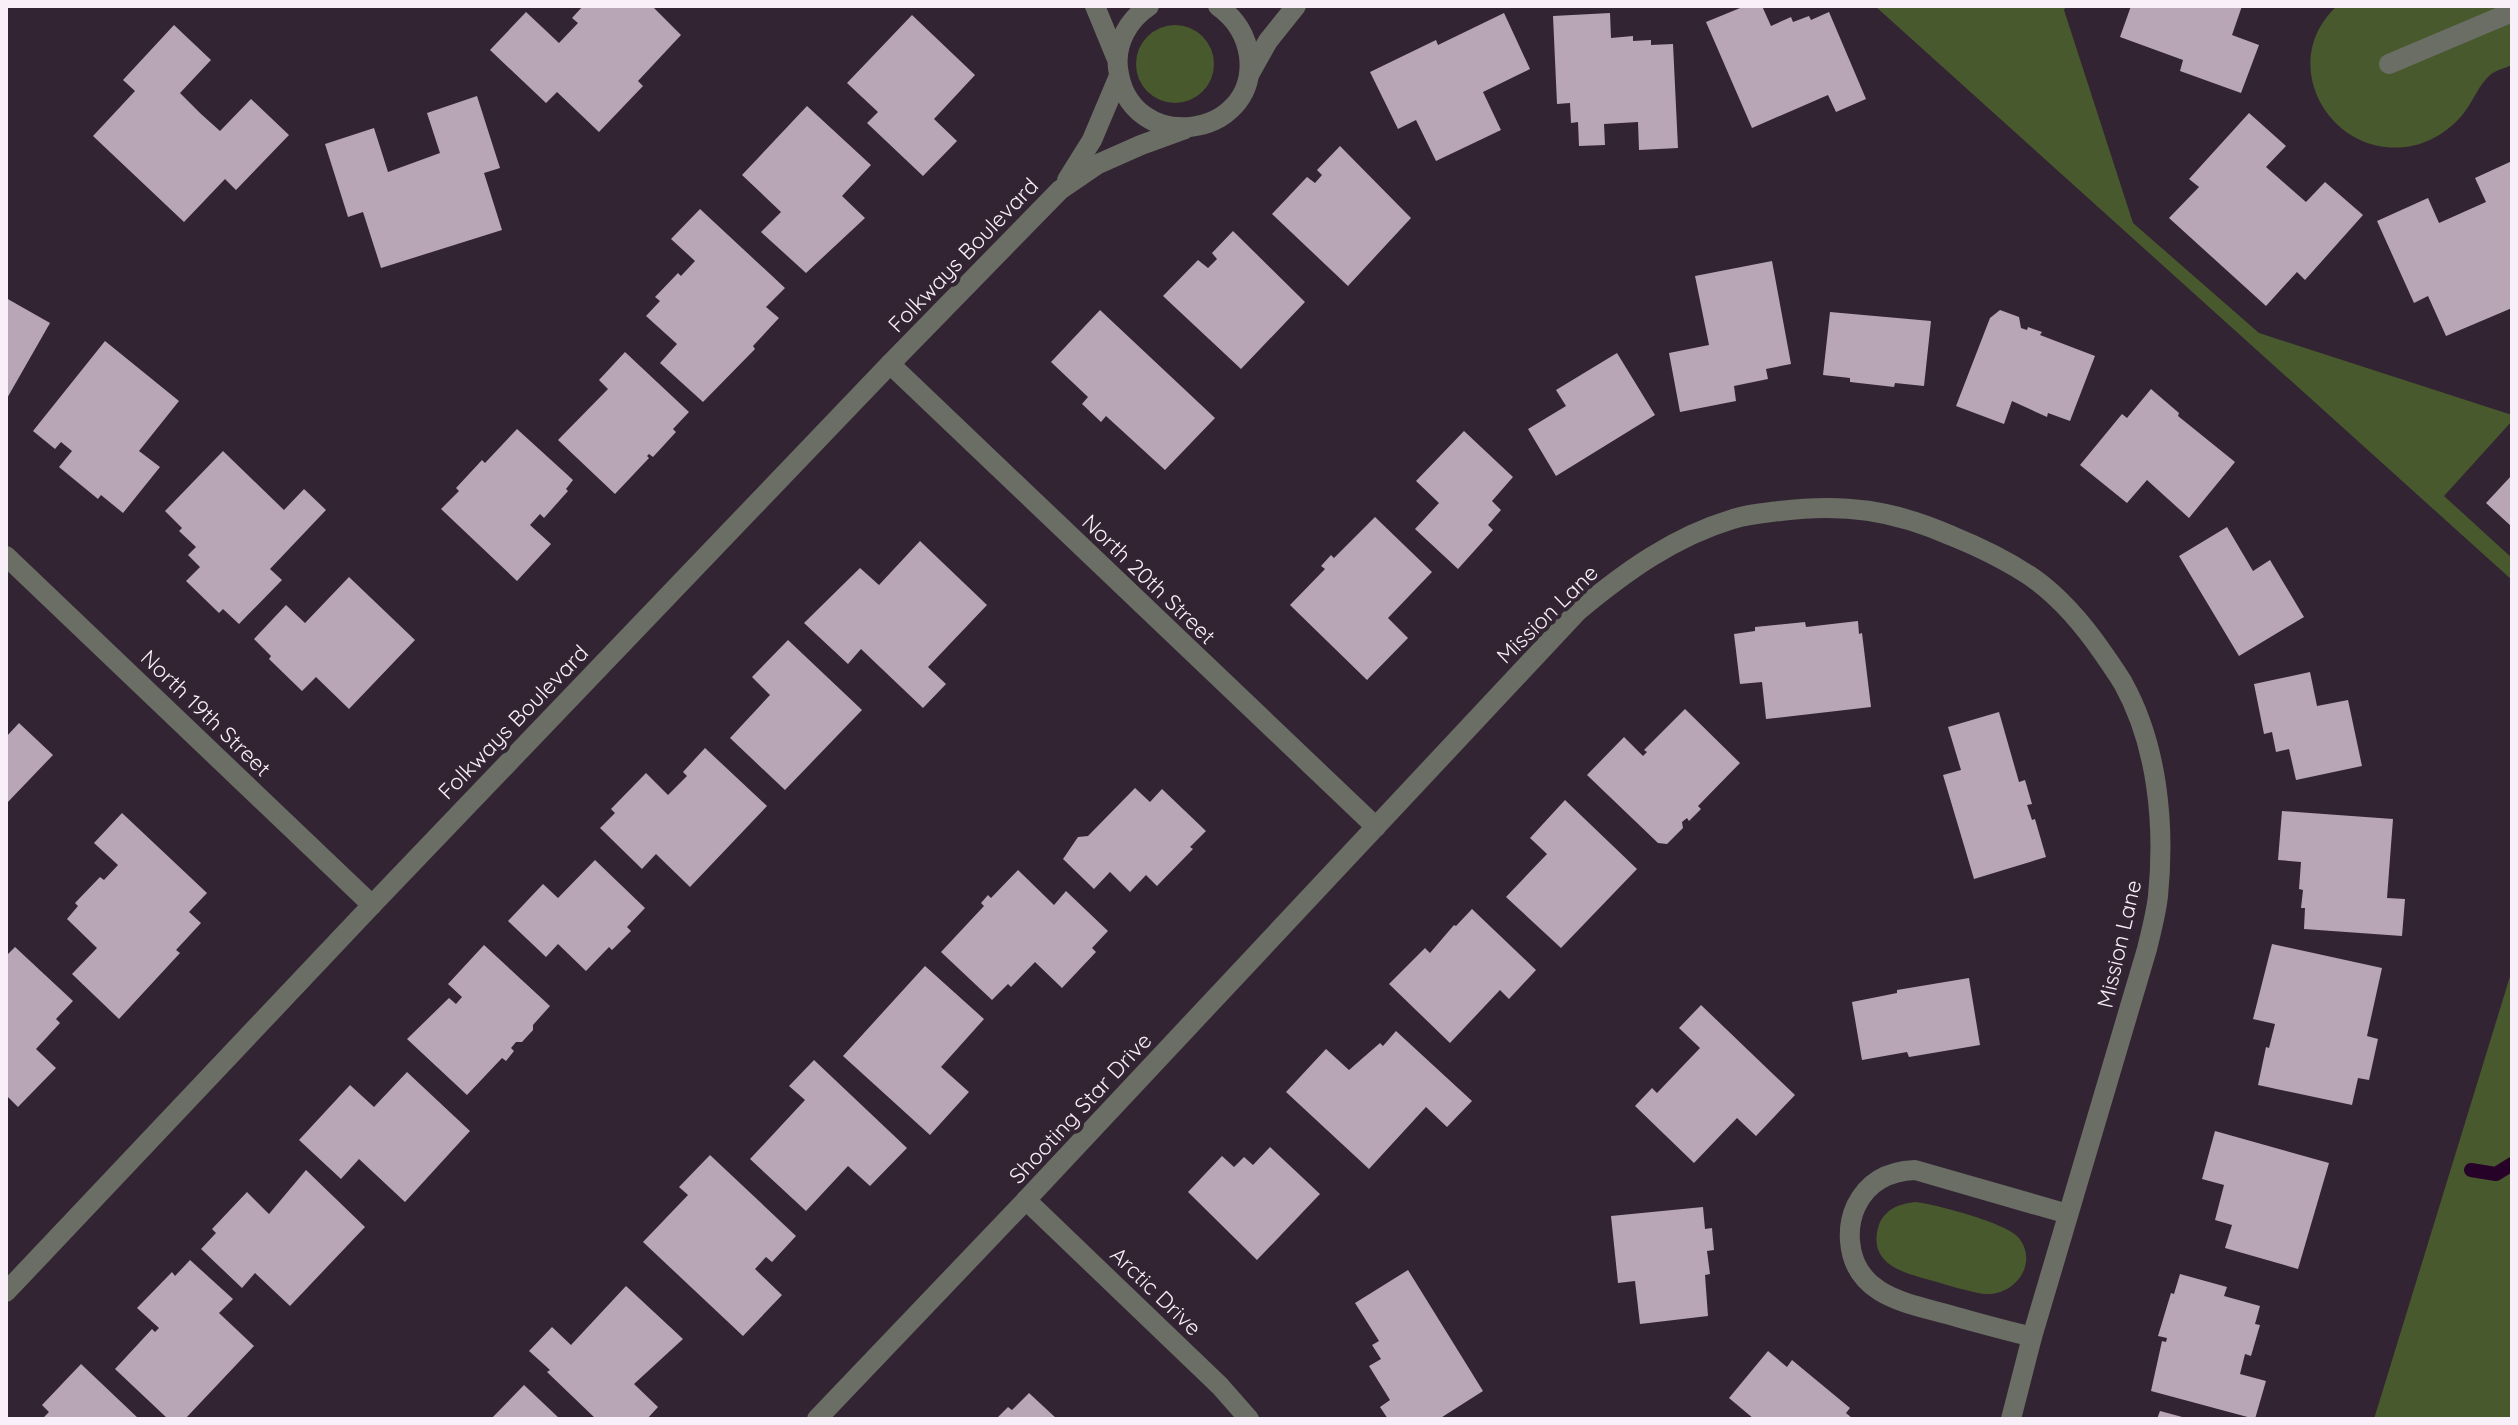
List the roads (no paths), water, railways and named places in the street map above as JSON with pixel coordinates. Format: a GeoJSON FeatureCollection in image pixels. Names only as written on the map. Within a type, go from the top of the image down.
{"type":"FeatureCollection","features":[{"type":"Feature","properties":{"kind":"street"},"geometry":{"type":"LineString","coordinates":[[1095,6],[1127,98],[1143,115],[1162,125],[1185,129]]}},
{"type":"Feature","properties":{"kind":"street","name":"Folkways Boulevard"},"geometry":{"type":"LineString","coordinates":[[1060,190],[1092,140],[1126,30],[1133,19],[1149,6]]}},
{"type":"Feature","properties":{"kind":"street"},"geometry":{"type":"LineString","coordinates":[[1218,6],[1232,17],[1244,37],[1250,63],[1248,77]]}},
{"type":"Feature","properties":{"kind":"street"},"geometry":{"type":"LineString","coordinates":[[1248,77],[1268,41],[1296,6]]}},
{"type":"Feature","properties":{"kind":"street"},"geometry":{"type":"LineString","coordinates":[[2389,64],[2512,12]]}},
{"type":"Feature","properties":{"kind":"street","name":"Folkways Boulevard"},"geometry":{"type":"LineString","coordinates":[[6,1292],[372,905],[1060,190],[1098,164],[1141,145],[1220,118],[1237,101],[1248,77]]}},
{"type":"Feature","properties":{"kind":"street","name":"North 20th Street"},"geometry":{"type":"LineString","coordinates":[[890,364],[1376,827]]}},
{"type":"Feature","properties":{"kind":"street","name":"Mission Lane"},"geometry":{"type":"LineString","coordinates":[[1376,827],[1578,611],[1628,571],[1680,540],[1737,517],[1810,507],[1856,508],[1896,516],[1933,527],[2001,560],[2032,578],[2062,602],[2094,640],[2124,684],[2144,732],[2156,775],[2161,849],[2158,898],[2147,949],[2032,1337],[2011,1419]]}},
{"type":"Feature","properties":{"kind":"street","name":"North 19th Street"},"geometry":{"type":"LineString","coordinates":[[6,556],[372,905]]}},
{"type":"Feature","properties":{"kind":"street","name":"Shooting Star Drive"},"geometry":{"type":"LineString","coordinates":[[817,1419],[1376,827]]}},
{"type":"Feature","properties":{"kind":"street"},"geometry":{"type":"LineString","coordinates":[[2032,1337],[1905,1302],[1881,1292],[1863,1276],[1853,1259],[1850,1235],[1853,1213],[1858,1202],[1879,1179],[1896,1172],[1915,1170],[2068,1214]]}},
{"type":"Feature","properties":{"kind":"street","name":"Arctic Drive"},"geometry":{"type":"LineString","coordinates":[[1026,1200],[1220,1386],[1249,1419]]}},
{"type":"Feature","properties":{"kind":"waterway"},"geometry":{"type":"LineString","coordinates":[[2471,1170],[2496,1174],[2512,1164]]}}]}
